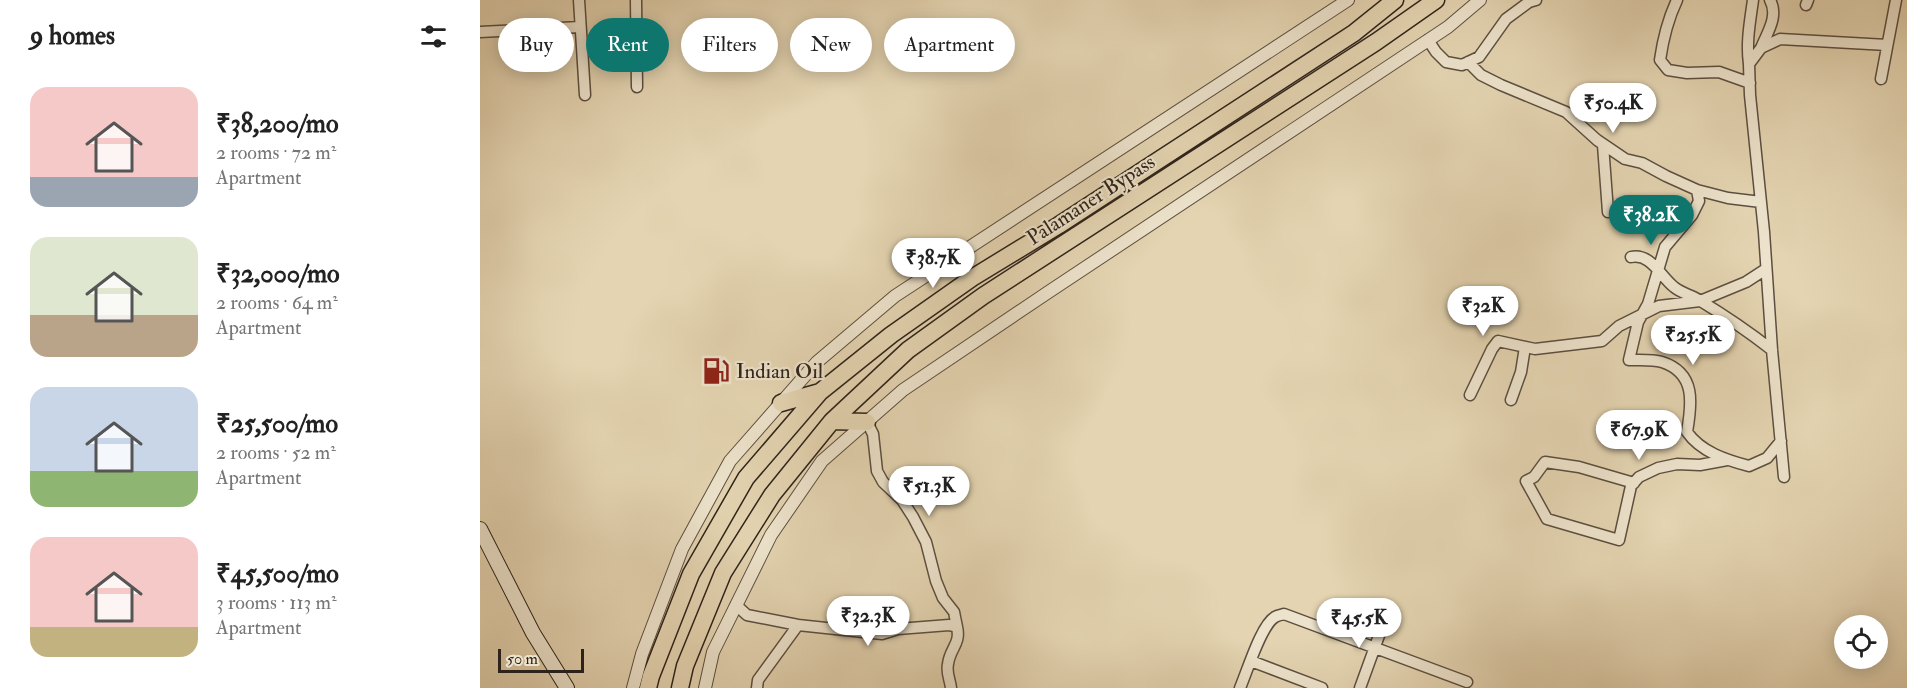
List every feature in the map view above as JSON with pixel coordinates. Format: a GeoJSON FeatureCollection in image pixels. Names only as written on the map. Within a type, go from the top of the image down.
{"type":"FeatureCollection","features":[{"type":"Feature","properties":{"kind":"highway","name":"Palamaner Bypass"},"geometry":{"type":"LineString","coordinates":[[648,688],[691,574],[746,478],[820,392],[891,335],[972,278],[1059,225],[1354,33],[1395,0]]}},
{"type":"Feature","properties":{"kind":"highway","name":"Palamaner Bypass"},"geometry":{"type":"LineString","coordinates":[[680,688],[685,666],[723,573],[772,495],[832,421],[909,350],[983,296],[1366,49],[1436,0]]}},
{"type":"Feature","properties":{"kind":"highway"},"geometry":{"type":"LineString","coordinates":[[781,403],[820,392]]}},
{"type":"Feature","properties":{"kind":"highway"},"geometry":{"type":"LineString","coordinates":[[832,421],[867,422]]}},
{"type":"Feature","properties":{"kind":"main road"},"geometry":{"type":"LineString","coordinates":[[480,529],[533,633],[567,688]]}},
{"type":"Feature","properties":{"kind":"street"},"geometry":{"type":"LineString","coordinates":[[579,0],[585,94]]}},
{"type":"Feature","properties":{"kind":"street"},"geometry":{"type":"LineString","coordinates":[[636,0],[637,87]]}},
{"type":"Feature","properties":{"kind":"street"},"geometry":{"type":"LineString","coordinates":[[633,688],[642,654],[682,549],[730,461],[816,362],[895,296],[1348,0]]}},
{"type":"Feature","properties":{"kind":"street"},"geometry":{"type":"LineString","coordinates":[[705,688],[713,652],[771,535],[822,461],[903,390],[1448,27],[1480,0]]}},
{"type":"Feature","properties":{"kind":"street"},"geometry":{"type":"LineString","coordinates":[[1428,40],[1446,62],[1462,65],[1479,57],[1506,19],[1529,2],[1536,0]]}},
{"type":"Feature","properties":{"kind":"street"},"geometry":{"type":"LineString","coordinates":[[1677,0],[1670,14],[1662,43],[1660,60],[1668,70],[1687,73],[1719,72],[1750,83]]}},
{"type":"Feature","properties":{"kind":"street"},"geometry":{"type":"LineString","coordinates":[[1753,0],[1747,50],[1784,477]]}},
{"type":"Feature","properties":{"kind":"street"},"geometry":{"type":"LineString","coordinates":[[1738,78],[1761,48],[1772,24],[1774,6],[1770,0]]}},
{"type":"Feature","properties":{"kind":"street"},"geometry":{"type":"LineString","coordinates":[[1881,79],[1896,0]]}},
{"type":"Feature","properties":{"kind":"street"},"geometry":{"type":"LineString","coordinates":[[480,32],[580,27]]}},
{"type":"Feature","properties":{"kind":"street"},"geometry":{"type":"LineString","coordinates":[[1761,48],[1780,39],[1887,45]]}},
{"type":"Feature","properties":{"kind":"street"},"geometry":{"type":"LineString","coordinates":[[1468,62],[1481,75],[1566,112],[1603,145],[1625,159],[1642,163],[1697,190],[1728,198],[1761,202]]}},
{"type":"Feature","properties":{"kind":"street"},"geometry":{"type":"LineString","coordinates":[[1603,145],[1608,212]]}},
{"type":"Feature","properties":{"kind":"street"},"geometry":{"type":"LineString","coordinates":[[1697,190],[1699,201],[1692,215],[1665,247],[1648,304],[1638,322],[1629,360],[1660,361],[1679,370],[1691,391],[1688,432],[1693,441],[1727,460],[1749,466],[1767,458],[1781,441]]}},
{"type":"Feature","properties":{"kind":"street"},"geometry":{"type":"LineString","coordinates":[[1631,256],[1638,255],[1649,261],[1675,288],[1736,324],[1772,350]]}},
{"type":"Feature","properties":{"kind":"street"},"geometry":{"type":"LineString","coordinates":[[1470,395],[1492,349],[1498,342],[1535,348],[1602,341],[1619,326],[1659,306],[1700,301],[1746,282],[1766,269]]}},
{"type":"Feature","properties":{"kind":"street"},"geometry":{"type":"LineString","coordinates":[[1511,400],[1521,372],[1525,347]]}},
{"type":"Feature","properties":{"kind":"street"},"geometry":{"type":"LineString","coordinates":[[867,422],[873,434],[877,471],[883,482],[902,500],[913,517],[926,542],[943,598],[954,612],[959,636],[947,666],[951,688]]}},
{"type":"Feature","properties":{"kind":"street"},"geometry":{"type":"LineString","coordinates":[[1634,483],[1579,467],[1545,462],[1534,477],[1526,481],[1547,519],[1619,540],[1631,486],[1634,483],[1639,477],[1658,468],[1677,464],[1700,465],[1727,460]]}},
{"type":"Feature","properties":{"kind":"street"},"geometry":{"type":"LineString","coordinates":[[736,605],[747,615],[798,625],[882,634],[898,629],[949,625],[957,627]]}},
{"type":"Feature","properties":{"kind":"street"},"geometry":{"type":"LineString","coordinates":[[1240,688],[1268,624],[1274,617],[1284,614],[1467,682]]}},
{"type":"Feature","properties":{"kind":"street"},"geometry":{"type":"LineString","coordinates":[[1360,688],[1385,619]]}},
{"type":"Feature","properties":{"kind":"street"},"geometry":{"type":"LineString","coordinates":[[757,688],[758,680],[798,625]]}},
{"type":"Feature","properties":{"kind":"street"},"geometry":{"type":"LineString","coordinates":[[1251,661],[1322,688]]}},
{"type":"Feature","properties":{"kind":"place","name":"Indian Oil"},"geometry":{"type":"Point","coordinates":[716,371]}}]}
